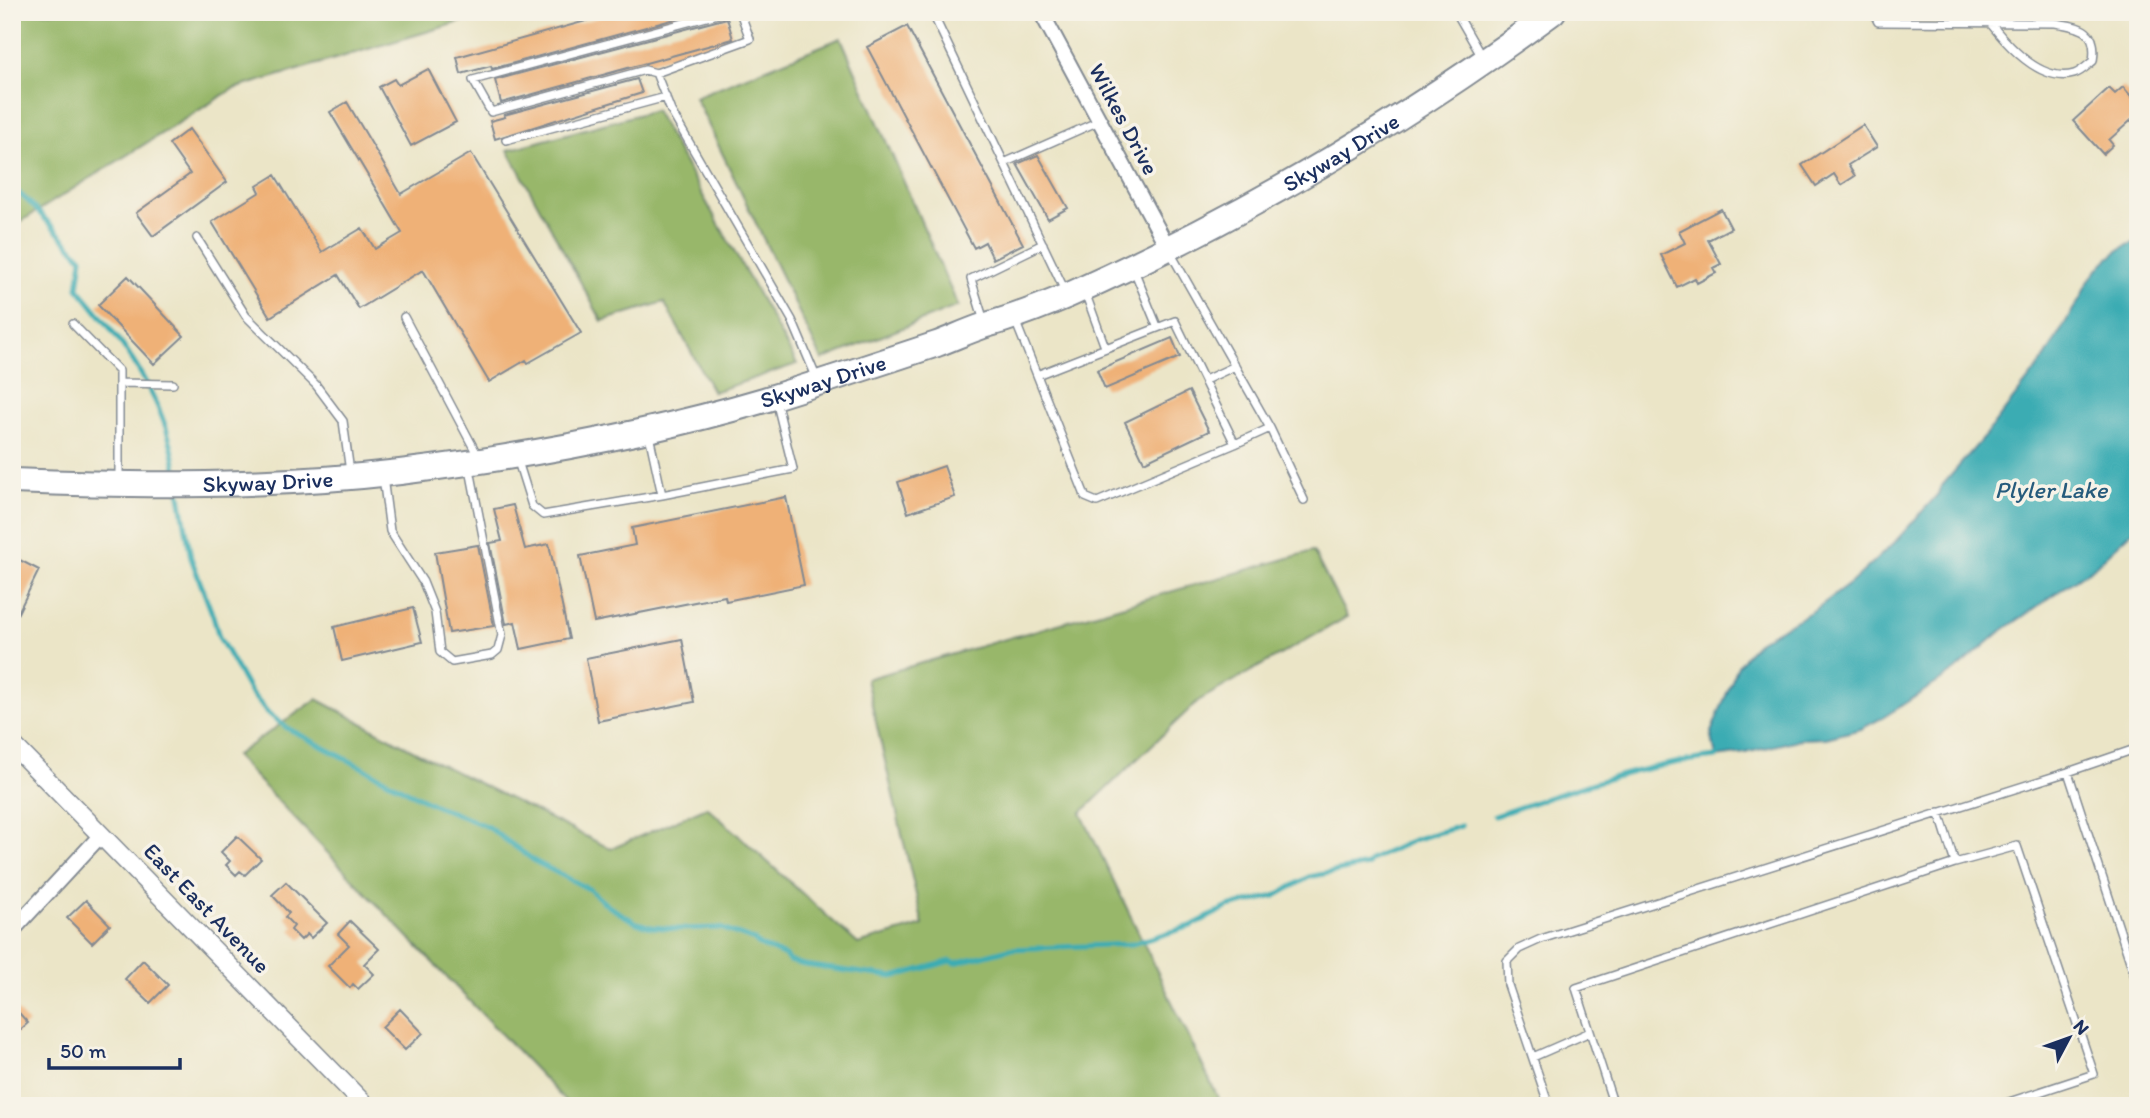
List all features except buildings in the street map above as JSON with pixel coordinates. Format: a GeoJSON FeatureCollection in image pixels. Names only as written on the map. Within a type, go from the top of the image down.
{"type":"FeatureCollection","features":[{"type":"Feature","properties":{"kind":"highway","name":"Skyway Drive"},"geometry":{"type":"LineString","coordinates":[[12,481],[119,485],[208,484],[383,473],[515,454],[648,430],[819,383],[1014,316],[1075,292],[1168,248],[1362,141],[1485,62],[1553,12]]}},
{"type":"Feature","properties":{"kind":"highway"},"geometry":{"type":"LineString","coordinates":[[12,497],[119,485]]}},
{"type":"Feature","properties":{"kind":"street","name":"Wilkes Drive"},"geometry":{"type":"LineString","coordinates":[[1041,12],[1168,248]]}},
{"type":"Feature","properties":{"kind":"street","name":"East East Avenue"},"geometry":{"type":"LineString","coordinates":[[12,744],[366,1106]]}},
{"type":"Feature","properties":{"kind":"street"},"geometry":{"type":"LineString","coordinates":[[12,931],[101,835]]}},
{"type":"Feature","properties":{"kind":"lane"},"geometry":{"type":"LineString","coordinates":[[725,12],[473,80],[492,112],[645,70],[656,73],[750,39],[740,12]]}},
{"type":"Feature","properties":{"kind":"lane"},"geometry":{"type":"LineString","coordinates":[[932,12],[1043,244],[1075,292],[1105,347]]}},
{"type":"Feature","properties":{"kind":"lane"},"geometry":{"type":"LineString","coordinates":[[1456,12],[1485,62]]}},
{"type":"Feature","properties":{"kind":"lane"},"geometry":{"type":"LineString","coordinates":[[1873,12],[1878,22],[2055,23],[2076,26],[2090,34],[2096,47],[2094,61],[2075,74],[2056,74],[2035,67],[2009,47],[1991,24]]}},
{"type":"Feature","properties":{"kind":"lane"},"geometry":{"type":"LineString","coordinates":[[656,73],[671,111],[792,320],[819,383]]}},
{"type":"Feature","properties":{"kind":"lane"},"geometry":{"type":"LineString","coordinates":[[506,140],[666,97]]}},
{"type":"Feature","properties":{"kind":"lane"},"geometry":{"type":"LineString","coordinates":[[1004,163],[1099,121]]}},
{"type":"Feature","properties":{"kind":"lane"},"geometry":{"type":"LineString","coordinates":[[197,238],[246,316],[316,385],[343,421],[351,476]]}},
{"type":"Feature","properties":{"kind":"lane"},"geometry":{"type":"LineString","coordinates":[[985,326],[971,279],[1043,244]]}},
{"type":"Feature","properties":{"kind":"lane"},"geometry":{"type":"LineString","coordinates":[[1168,248],[1270,428],[1304,500]]}},
{"type":"Feature","properties":{"kind":"lane"},"geometry":{"type":"LineString","coordinates":[[1132,266],[1157,326]]}},
{"type":"Feature","properties":{"kind":"lane"},"geometry":{"type":"LineString","coordinates":[[1014,316],[1085,497],[1090,500],[1097,502],[1270,428]]}},
{"type":"Feature","properties":{"kind":"lane"},"geometry":{"type":"LineString","coordinates":[[383,473],[390,531],[423,582],[435,612],[440,652],[452,662],[492,655],[498,650],[502,635],[474,460],[404,317]]}},
{"type":"Feature","properties":{"kind":"lane"},"geometry":{"type":"LineString","coordinates":[[1037,375],[1171,320],[1177,323],[1235,444]]}},
{"type":"Feature","properties":{"kind":"lane"},"geometry":{"type":"LineString","coordinates":[[73,324],[119,371],[119,485]]}},
{"type":"Feature","properties":{"kind":"lane"},"geometry":{"type":"LineString","coordinates":[[1205,380],[1235,366]]}},
{"type":"Feature","properties":{"kind":"lane"},"geometry":{"type":"LineString","coordinates":[[119,383],[173,384]]}},
{"type":"Feature","properties":{"kind":"lane"},"geometry":{"type":"LineString","coordinates":[[515,454],[532,506],[543,515],[793,469],[775,396]]}},
{"type":"Feature","properties":{"kind":"lane"},"geometry":{"type":"LineString","coordinates":[[648,430],[662,495]]}},
{"type":"Feature","properties":{"kind":"lane"},"geometry":{"type":"LineString","coordinates":[[1549,1106],[1508,985],[1507,961],[1519,949],[1541,939],[2138,748]]}},
{"type":"Feature","properties":{"kind":"lane"},"geometry":{"type":"LineString","coordinates":[[2068,772],[2138,986]]}},
{"type":"Feature","properties":{"kind":"lane"},"geometry":{"type":"LineString","coordinates":[[1939,812],[1955,863]]}},
{"type":"Feature","properties":{"kind":"lane"},"geometry":{"type":"LineString","coordinates":[[1614,1106],[1576,988],[1955,863],[2017,846],[2094,1074],[1997,1106]]}},
{"type":"Feature","properties":{"kind":"lane"},"geometry":{"type":"LineString","coordinates":[[1533,1056],[1590,1032]]}},
{"type":"Feature","properties":{"kind":"green space"},"geometry":{"type":"Polygon","coordinates":[[[12,12],[494,12],[233,89],[12,227],[12,12]]]}},
{"type":"Feature","properties":{"kind":"green space"},"geometry":{"type":"Polygon","coordinates":[[[841,38],[958,306],[822,360],[695,97],[841,38]]]}},
{"type":"Feature","properties":{"kind":"green space"},"geometry":{"type":"Polygon","coordinates":[[[655,110],[797,364],[713,392],[664,302],[602,321],[508,150],[655,110]]]}},
{"type":"Feature","properties":{"kind":"green space"},"geometry":{"type":"Polygon","coordinates":[[[1313,551],[1347,617],[1198,701],[1081,813],[1222,1106],[570,1106],[235,756],[317,699],[422,755],[611,849],[707,807],[858,944],[923,925],[866,679],[1313,551]]]}},
{"type":"Feature","properties":{"kind":"water","name":"Plyler Lake"},"geometry":{"type":"Polygon","coordinates":[[[2138,241],[2138,526],[2094,567],[1999,633],[1955,671],[1884,717],[1861,729],[1826,738],[1801,739],[1746,753],[1716,757],[1711,732],[1738,666],[1746,655],[1759,641],[1816,609],[1852,582],[1894,543],[1938,494],[1940,488],[2043,361],[2097,271],[2116,252],[2138,241]]]}},
{"type":"Feature","properties":{"kind":"waterway"},"geometry":{"type":"LineString","coordinates":[[12,187],[82,258],[78,288],[142,375],[165,425],[173,450],[177,477]]}},
{"type":"Feature","properties":{"kind":"waterway"},"geometry":{"type":"LineString","coordinates":[[179,490],[191,558],[219,637],[250,692],[268,713],[287,728],[432,804],[488,827],[536,862],[589,889],[608,906],[637,923],[652,927],[720,928],[754,940],[759,945],[785,956],[789,961],[893,977],[1009,949],[1132,944],[1191,926],[1228,907],[1275,896],[1309,877],[1367,865],[1370,860],[1416,839],[1461,826]]}},
{"type":"Feature","properties":{"kind":"waterway"},"geometry":{"type":"LineString","coordinates":[[1494,816],[1604,780],[1659,766],[1716,757],[1718,754]]}}]}
